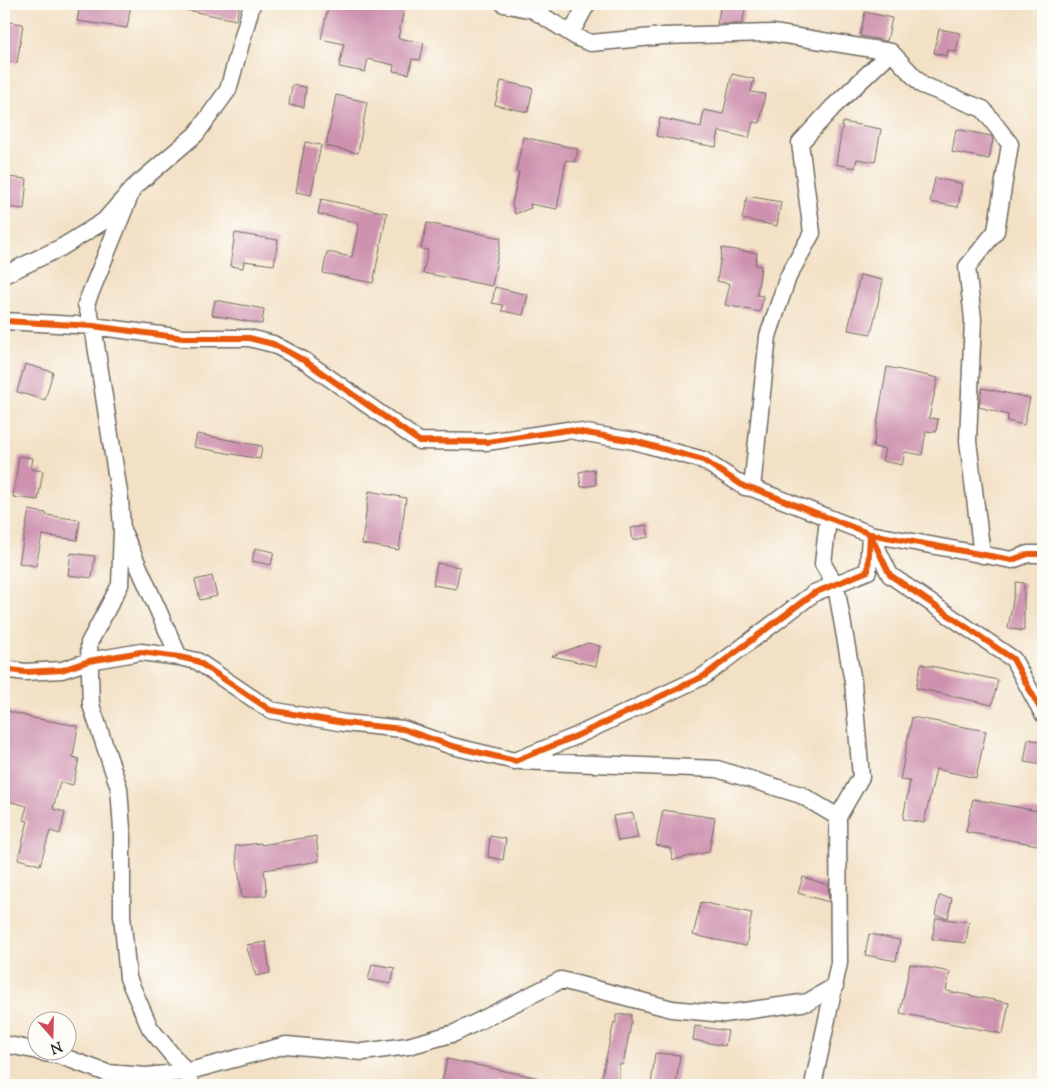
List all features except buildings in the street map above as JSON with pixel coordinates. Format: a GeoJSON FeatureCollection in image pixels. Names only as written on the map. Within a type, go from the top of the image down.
{"type":"FeatureCollection","features":[{"type":"Feature","properties":{"kind":"street"},"geometry":{"type":"LineString","coordinates":[[4,274],[62,247],[104,221],[133,188],[196,134],[228,90],[252,4]]}},
{"type":"Feature","properties":{"kind":"street"},"geometry":{"type":"LineString","coordinates":[[504,4],[534,10],[571,33],[592,43],[663,36],[774,33],[891,52],[922,85],[983,109],[1010,144],[996,231],[967,268],[973,319],[968,441],[982,555]]}},
{"type":"Feature","properties":{"kind":"street"},"geometry":{"type":"LineString","coordinates":[[571,33],[587,4]]}},
{"type":"Feature","properties":{"kind":"street"},"geometry":{"type":"LineString","coordinates":[[752,488],[768,336],[788,277],[812,233],[800,143],[833,107],[891,52]]}},
{"type":"Feature","properties":{"kind":"street"},"geometry":{"type":"LineString","coordinates":[[133,188],[86,304],[92,326],[120,499],[122,530],[120,586],[89,643],[91,704],[119,788],[122,829],[122,915],[128,978],[150,1028],[189,1078]]}},
{"type":"Feature","properties":{"kind":"street"},"geometry":{"type":"LineString","coordinates":[[4,321],[92,326],[183,338],[249,338],[273,344],[305,361],[419,441],[488,442],[568,430],[634,441],[703,460],[745,488],[752,488],[870,534],[1012,560],[1028,554],[1043,554]]}},
{"type":"Feature","properties":{"kind":"street"},"geometry":{"type":"LineString","coordinates":[[813,1085],[839,963],[838,817],[861,777],[853,682],[836,586],[823,564],[828,519]]}},
{"type":"Feature","properties":{"kind":"street"},"geometry":{"type":"LineString","coordinates":[[122,530],[178,657]]}},
{"type":"Feature","properties":{"kind":"street"},"geometry":{"type":"LineString","coordinates":[[515,761],[574,737],[704,676],[814,593],[868,572],[870,534]]}},
{"type":"Feature","properties":{"kind":"street"},"geometry":{"type":"LineString","coordinates":[[870,534],[890,575],[1013,659],[1043,714]]}},
{"type":"Feature","properties":{"kind":"street"},"geometry":{"type":"LineString","coordinates":[[4,669],[25,672],[62,670],[89,661],[141,652],[178,657],[197,661],[270,710],[403,729],[452,746],[515,761],[717,769],[801,795],[838,817]]}},
{"type":"Feature","properties":{"kind":"street"},"geometry":{"type":"LineString","coordinates":[[77,1062],[107,1073],[189,1078],[286,1045],[363,1052],[408,1046],[455,1033],[561,980],[672,1009],[724,1014],[808,1002],[835,986]]}},
{"type":"Feature","properties":{"kind":"street"},"geometry":{"type":"LineString","coordinates":[[4,1044],[28,1049]]}},
{"type":"Feature","properties":{"kind":"cycle path"},"geometry":{"type":"LineString","coordinates":[[4,321],[93,326],[183,338],[249,338],[273,344],[305,361],[419,441],[487,442],[568,430],[634,441],[703,460],[745,487],[752,488],[870,534],[890,575],[1013,659],[1043,714]]}},
{"type":"Feature","properties":{"kind":"cycle path"},"geometry":{"type":"LineString","coordinates":[[4,669],[25,672],[62,670],[89,661],[141,652],[179,657],[197,661],[270,710],[344,723],[403,729],[452,746],[515,761],[574,737],[704,676],[814,593],[868,571],[870,534],[1012,560],[1028,554],[1043,554]]}}]}
